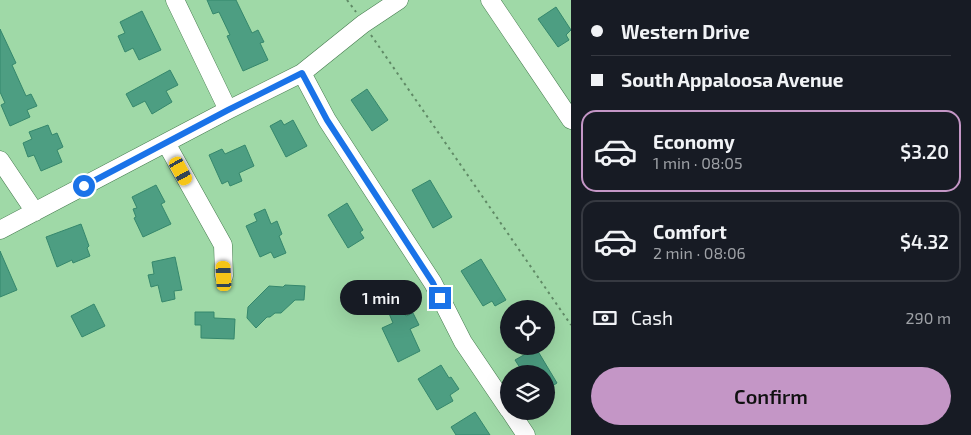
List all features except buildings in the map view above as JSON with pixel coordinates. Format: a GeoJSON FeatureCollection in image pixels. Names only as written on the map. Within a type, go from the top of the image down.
{"type":"FeatureCollection","features":[{"type":"Feature","properties":{"kind":"street"},"geometry":{"type":"LineString","coordinates":[[175,0],[228,110]]}},
{"type":"Feature","properties":{"kind":"street"},"geometry":{"type":"LineString","coordinates":[[0,230],[302,73],[363,24],[399,0]]}},
{"type":"Feature","properties":{"kind":"street"},"geometry":{"type":"LineString","coordinates":[[490,0],[571,120]]}},
{"type":"Feature","properties":{"kind":"street"},"geometry":{"type":"LineString","coordinates":[[302,73],[327,120],[433,283],[462,342],[500,397]]}},
{"type":"Feature","properties":{"kind":"street"},"geometry":{"type":"LineString","coordinates":[[166,143],[223,246],[224,276]]}},
{"type":"Feature","properties":{"kind":"street"},"geometry":{"type":"LineString","coordinates":[[0,160],[35,212]]}},
{"type":"Feature","properties":{"kind":"street"},"geometry":{"type":"LineString","coordinates":[[516,420],[526,435]]}},
{"type":"Feature","properties":{"kind":"path"},"geometry":{"type":"LineString","coordinates":[[347,0],[357,14]]}},
{"type":"Feature","properties":{"kind":"path"},"geometry":{"type":"LineString","coordinates":[[370,34],[571,325]]}},
{"type":"Feature","properties":{"kind":"route"},"geometry":{"type":"LineString","coordinates":[[84,186],[302,73],[327,120],[433,283],[440,298]]}}]}
